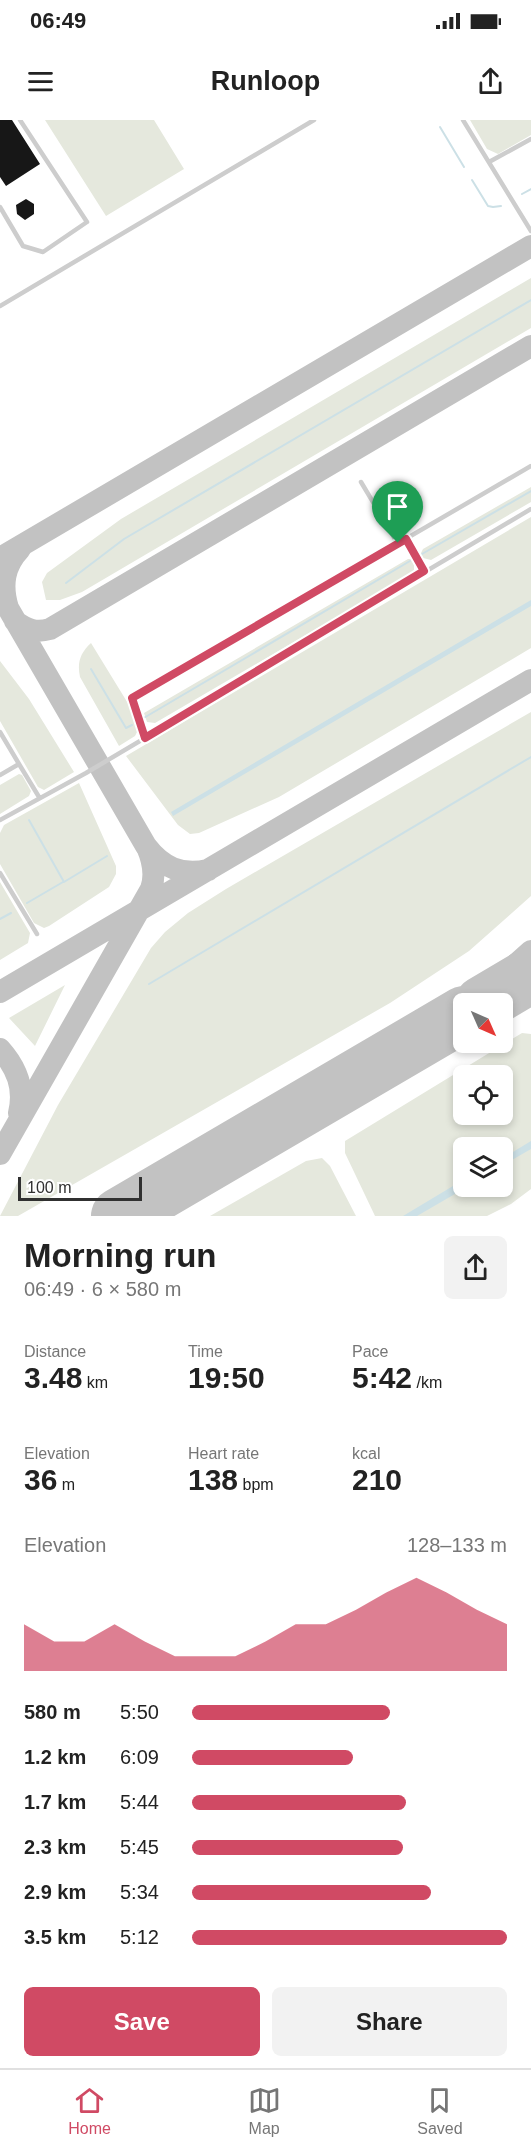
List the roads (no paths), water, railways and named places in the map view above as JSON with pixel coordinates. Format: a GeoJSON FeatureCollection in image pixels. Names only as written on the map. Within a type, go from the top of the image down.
{"type":"FeatureCollection","features":[{"type":"Feature","properties":{"kind":"lane"},"geometry":{"type":"LineString","coordinates":[[0,207],[23,246],[43,252],[87,222],[20,120]]}},
{"type":"Feature","properties":{"kind":"lane"},"geometry":{"type":"LineString","coordinates":[[0,306],[314,120]]}},
{"type":"Feature","properties":{"kind":"lane"},"geometry":{"type":"LineString","coordinates":[[464,120],[531,231]]}},
{"type":"Feature","properties":{"kind":"lane"},"geometry":{"type":"LineString","coordinates":[[489,162],[531,139]]}},
{"type":"Feature","properties":{"kind":"lane"},"geometry":{"type":"LineString","coordinates":[[145,738],[132,698],[531,466]]}},
{"type":"Feature","properties":{"kind":"lane"},"geometry":{"type":"LineString","coordinates":[[361,482],[398,543]]}},
{"type":"Feature","properties":{"kind":"lane"},"geometry":{"type":"LineString","coordinates":[[0,820],[145,738],[531,509]]}},
{"type":"Feature","properties":{"kind":"lane"},"geometry":{"type":"LineString","coordinates":[[406,539],[424,571]]}},
{"type":"Feature","properties":{"kind":"lane"},"geometry":{"type":"LineString","coordinates":[[0,732],[39,797]]}},
{"type":"Feature","properties":{"kind":"lane"},"geometry":{"type":"LineString","coordinates":[[0,775],[19,764]]}},
{"type":"Feature","properties":{"kind":"lane"},"geometry":{"type":"LineString","coordinates":[[0,873],[37,934]]}},
{"type":"Feature","properties":{"kind":"waterway"},"geometry":{"type":"LineString","coordinates":[[440,127],[464,167]]}},
{"type":"Feature","properties":{"kind":"waterway"},"geometry":{"type":"LineString","coordinates":[[472,180],[488,206],[501,206]]}},
{"type":"Feature","properties":{"kind":"waterway"},"geometry":{"type":"LineString","coordinates":[[522,194],[531,189]]}},
{"type":"Feature","properties":{"kind":"waterway"},"geometry":{"type":"LineString","coordinates":[[66,583],[124,539],[531,300]]}},
{"type":"Feature","properties":{"kind":"waterway"},"geometry":{"type":"LineString","coordinates":[[422,554],[531,491]]}},
{"type":"Feature","properties":{"kind":"waterway"},"geometry":{"type":"LineString","coordinates":[[142,719],[410,561]]}},
{"type":"Feature","properties":{"kind":"waterway"},"geometry":{"type":"LineString","coordinates":[[91,669],[126,728],[132,725]]}},
{"type":"Feature","properties":{"kind":"waterway"},"geometry":{"type":"LineString","coordinates":[[149,984],[531,757]]}},
{"type":"Feature","properties":{"kind":"waterway"},"geometry":{"type":"LineString","coordinates":[[29,820],[64,882],[107,856]]}},
{"type":"Feature","properties":{"kind":"waterway"},"geometry":{"type":"LineString","coordinates":[[27,903],[63,882]]}},
{"type":"Feature","properties":{"kind":"waterway"},"geometry":{"type":"LineString","coordinates":[[0,919],[11,913]]}}]}
